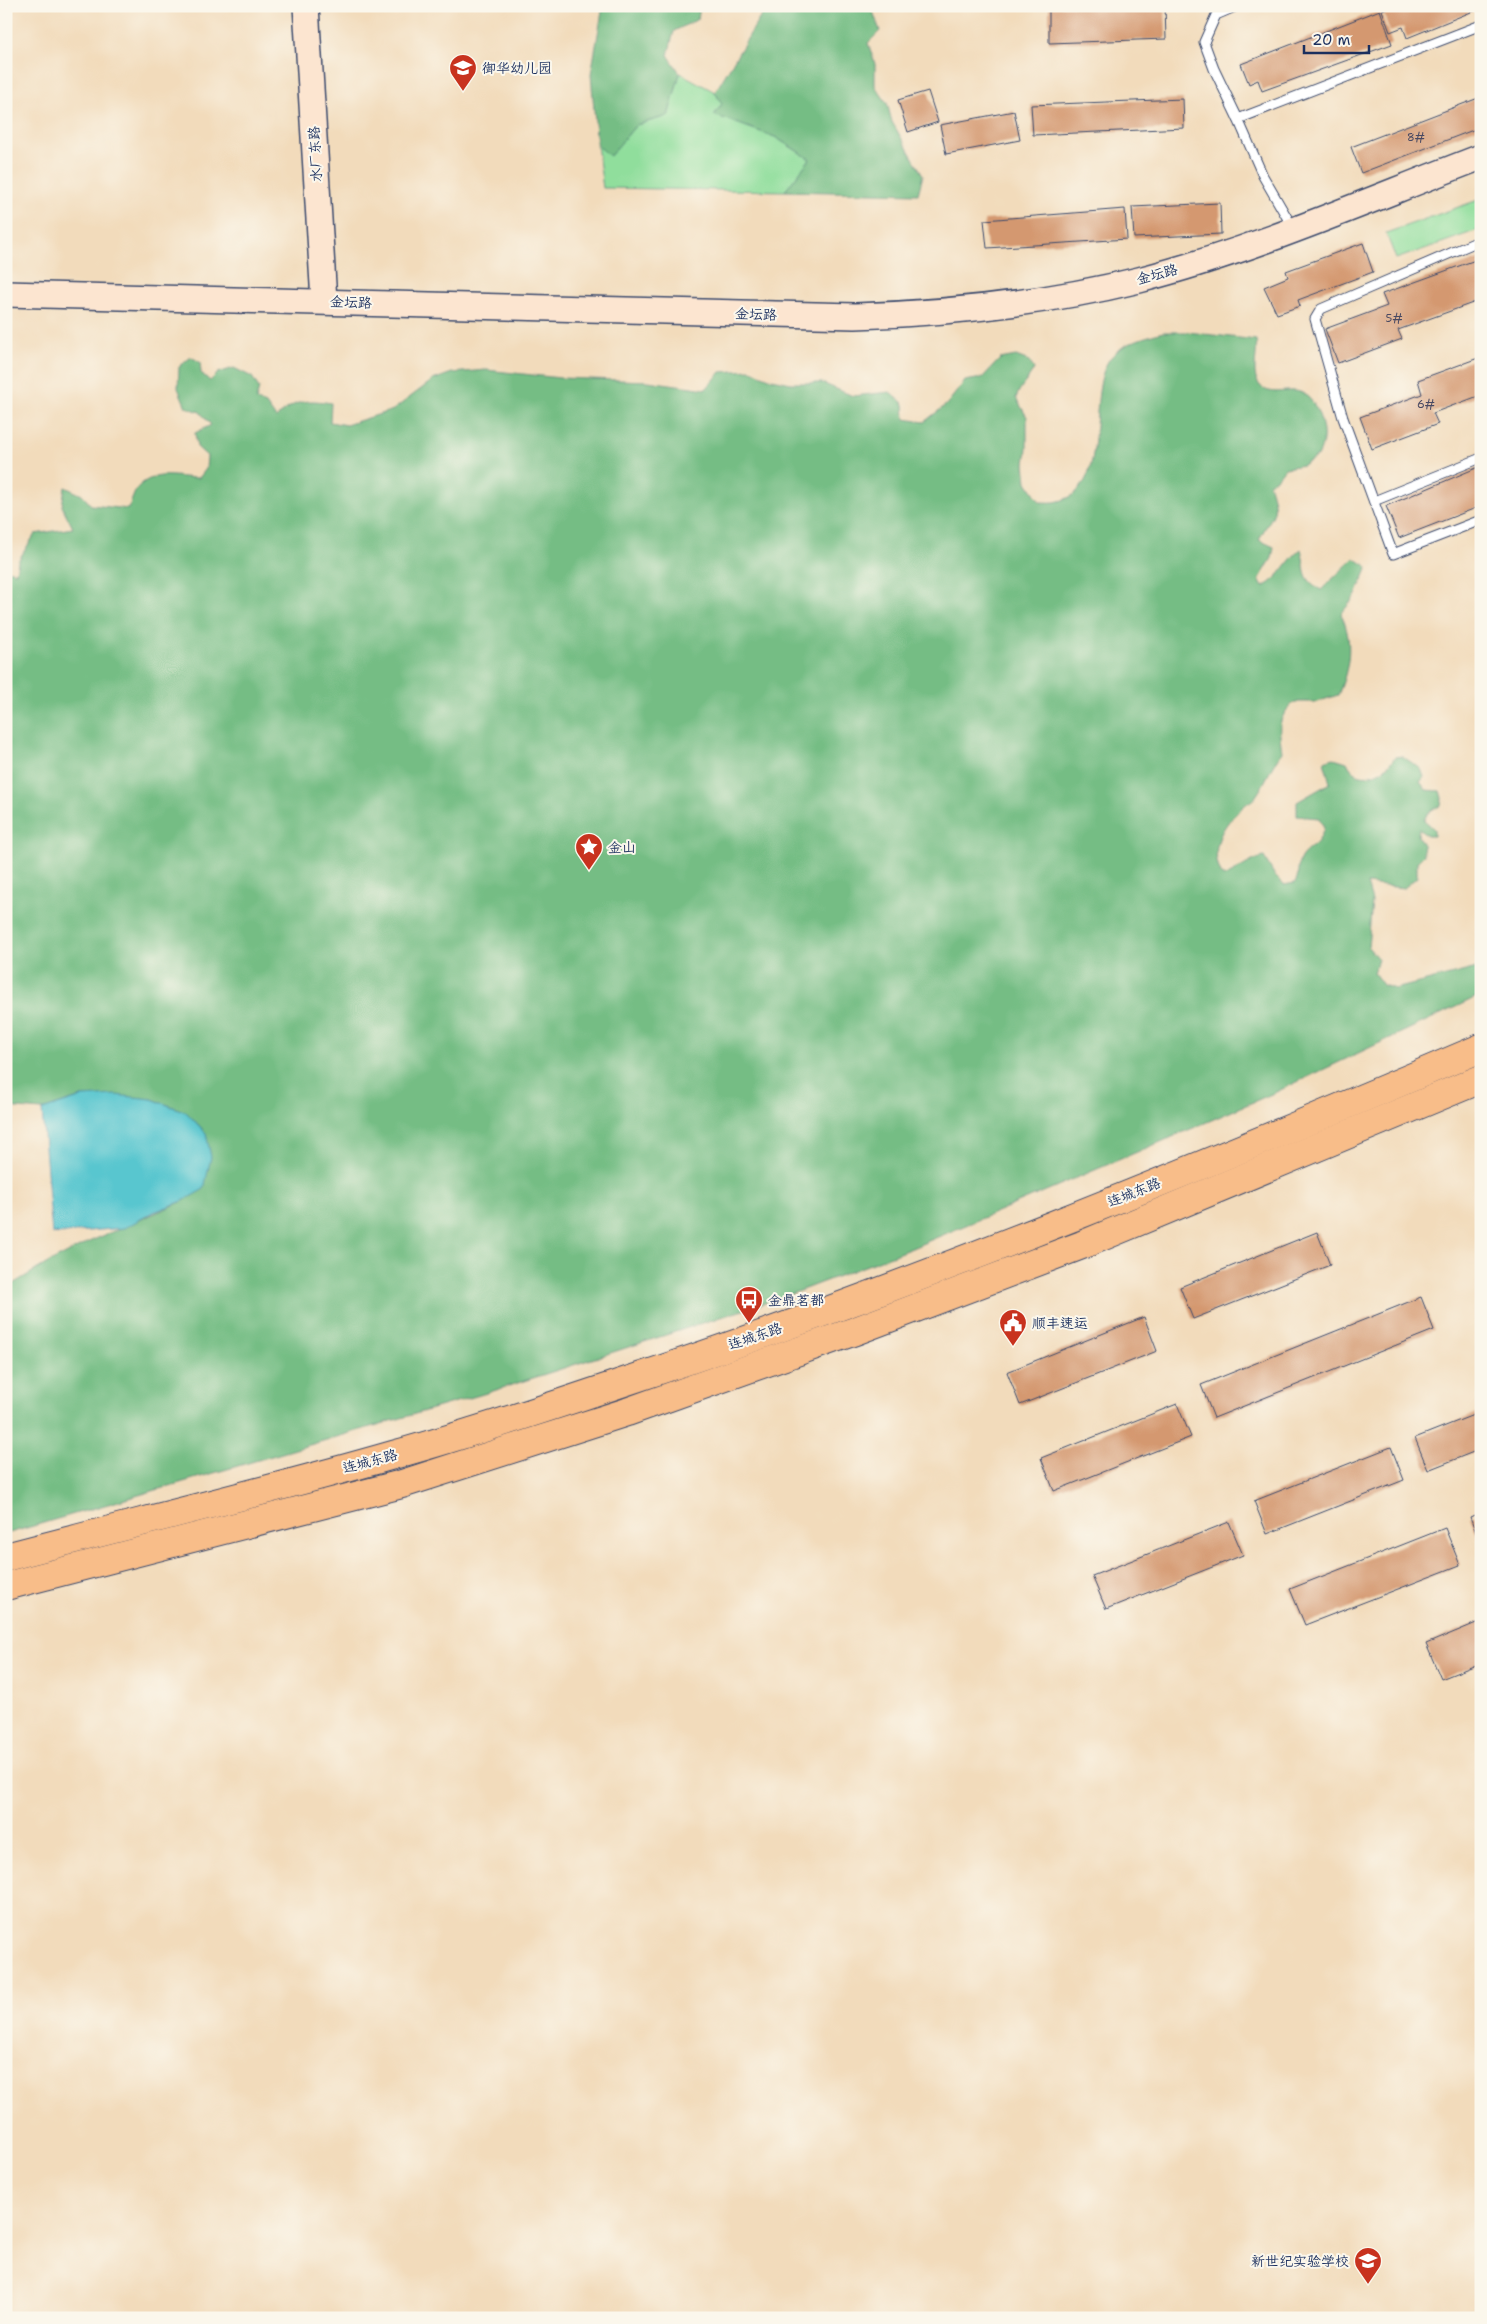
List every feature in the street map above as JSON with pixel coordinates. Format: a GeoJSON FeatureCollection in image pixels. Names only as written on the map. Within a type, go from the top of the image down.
{"type":"FeatureCollection","features":[{"type":"Feature","properties":{"kind":"main road","name":"水厂东路"},"geometry":{"type":"LineString","coordinates":[[306,6],[324,301]]}},
{"type":"Feature","properties":{"kind":"main road","name":"金坛路"},"geometry":{"type":"LineString","coordinates":[[6,294],[809,315],[919,314],[1019,304],[1080,293],[1199,263],[1481,157]]}},
{"type":"Feature","properties":{"kind":"main road","name":"连城东路"},"geometry":{"type":"LineString","coordinates":[[6,1557],[394,1455],[620,1384],[848,1303],[1074,1216],[1296,1126],[1481,1048]]}},
{"type":"Feature","properties":{"kind":"main road","name":"连城东路"},"geometry":{"type":"LineString","coordinates":[[6,1586],[402,1484],[636,1409],[855,1332],[1082,1245],[1481,1079]]}},
{"type":"Feature","properties":{"kind":"lane"},"geometry":{"type":"LineString","coordinates":[[1236,6],[1224,9],[1216,15],[1204,42],[1214,69],[1263,176],[1294,228]]}},
{"type":"Feature","properties":{"kind":"lane"},"geometry":{"type":"LineString","coordinates":[[1238,119],[1481,25]]}},
{"type":"Feature","properties":{"kind":"lane"},"geometry":{"type":"LineString","coordinates":[[1481,240],[1321,309],[1315,319],[1343,418],[1393,554],[1481,520]]}},
{"type":"Feature","properties":{"kind":"lane"},"geometry":{"type":"LineString","coordinates":[[1374,500],[1481,458]]}},
{"type":"Feature","properties":{"kind":"green space"},"geometry":{"type":"Polygon","coordinates":[[[603,6],[700,6],[698,19],[674,31],[668,55],[680,73],[668,116],[636,125],[610,156],[597,145],[591,74],[603,6]]]}},
{"type":"Feature","properties":{"kind":"green space"},"geometry":{"type":"Polygon","coordinates":[[[767,6],[788,11],[790,6],[871,6],[880,31],[868,43],[875,64],[875,86],[887,103],[892,122],[923,175],[918,194],[785,191],[810,159],[775,137],[714,115],[722,104],[715,92],[767,6]]]}},
{"type":"Feature","properties":{"kind":"green space"},"geometry":{"type":"Polygon","coordinates":[[[680,73],[715,92],[722,104],[715,115],[775,137],[810,159],[785,191],[603,188],[597,145],[610,155],[636,125],[668,116],[680,73]]]}},
{"type":"Feature","properties":{"kind":"green space"},"geometry":{"type":"Polygon","coordinates":[[[1481,199],[1481,229],[1396,259],[1386,233],[1481,199]]]}},
{"type":"Feature","properties":{"kind":"green space"},"geometry":{"type":"Polygon","coordinates":[[[1163,332],[1188,332],[1256,340],[1255,372],[1260,386],[1274,392],[1295,391],[1302,393],[1308,397],[1317,410],[1323,433],[1323,444],[1319,455],[1303,465],[1285,468],[1279,476],[1269,483],[1274,509],[1259,540],[1274,547],[1272,558],[1259,580],[1263,587],[1280,574],[1301,549],[1307,577],[1321,590],[1354,558],[1368,567],[1356,595],[1341,614],[1348,635],[1349,655],[1338,695],[1317,702],[1294,702],[1288,708],[1280,725],[1282,752],[1255,797],[1236,813],[1223,829],[1217,847],[1218,867],[1223,877],[1264,857],[1275,876],[1284,885],[1295,883],[1300,859],[1317,843],[1324,828],[1319,818],[1297,816],[1297,802],[1330,783],[1324,761],[1334,758],[1347,762],[1357,774],[1371,775],[1385,768],[1395,757],[1402,756],[1421,769],[1424,777],[1420,782],[1426,790],[1440,791],[1442,798],[1441,805],[1427,814],[1424,820],[1434,829],[1434,836],[1427,836],[1419,829],[1418,836],[1423,845],[1424,855],[1417,862],[1417,877],[1404,888],[1367,884],[1372,901],[1368,947],[1378,959],[1374,973],[1383,985],[1395,989],[1481,967],[1481,995],[1276,1092],[1170,1138],[912,1248],[786,1296],[490,1392],[6,1534],[6,1288],[46,1264],[91,1241],[183,1201],[206,1133],[186,1112],[152,1099],[82,1097],[42,1110],[6,1107],[6,570],[16,572],[18,561],[35,534],[73,528],[62,506],[65,487],[82,495],[91,505],[128,509],[138,487],[145,481],[159,476],[199,478],[206,469],[207,456],[197,447],[195,433],[211,425],[200,412],[186,407],[178,388],[179,367],[191,357],[200,362],[201,373],[210,381],[218,373],[234,368],[252,377],[259,388],[256,400],[266,404],[276,418],[295,404],[308,401],[322,402],[331,403],[330,422],[346,425],[393,410],[433,380],[452,373],[486,370],[560,378],[648,381],[706,389],[721,372],[750,370],[772,379],[791,383],[822,383],[853,396],[890,392],[904,404],[905,419],[924,422],[946,405],[965,381],[982,378],[1000,359],[1016,356],[1029,361],[1034,369],[1016,398],[1027,417],[1025,464],[1027,482],[1040,502],[1052,502],[1059,501],[1076,493],[1086,478],[1092,458],[1099,390],[1104,371],[1112,356],[1129,344],[1163,332]]]}},
{"type":"Feature","properties":{"kind":"water"},"geometry":{"type":"Polygon","coordinates":[[[115,1095],[152,1099],[186,1112],[206,1133],[211,1157],[204,1189],[183,1201],[154,1212],[124,1228],[52,1234],[42,1110],[82,1097],[115,1095]]]}},
{"type":"Feature","properties":{"kind":"building"},"geometry":{"type":"Polygon","coordinates":[[[1049,6],[1165,6],[1166,39],[1049,43],[1049,6]]]}},
{"type":"Feature","properties":{"kind":"building"},"geometry":{"type":"Polygon","coordinates":[[[1392,6],[1481,6],[1481,8],[1407,38],[1403,27],[1390,32],[1382,10],[1392,6]]]}},
{"type":"Feature","properties":{"kind":"building"},"geometry":{"type":"Polygon","coordinates":[[[1380,10],[1392,44],[1262,91],[1258,80],[1249,84],[1241,64],[1380,10]]]}},
{"type":"Feature","properties":{"kind":"building"},"geometry":{"type":"Polygon","coordinates":[[[928,91],[938,122],[908,132],[898,100],[928,91]]]}},
{"type":"Feature","properties":{"kind":"building"},"geometry":{"type":"Polygon","coordinates":[[[1481,97],[1481,127],[1361,173],[1351,147],[1481,97]]]}},
{"type":"Feature","properties":{"kind":"building"},"geometry":{"type":"Polygon","coordinates":[[[1183,99],[1184,128],[1033,135],[1031,105],[1183,99]]]}},
{"type":"Feature","properties":{"kind":"building"},"geometry":{"type":"Polygon","coordinates":[[[1014,111],[1020,140],[946,154],[940,125],[1014,111]]]}},
{"type":"Feature","properties":{"kind":"building"},"geometry":{"type":"Polygon","coordinates":[[[1220,203],[1221,234],[1134,238],[1132,207],[1220,203]]]}},
{"type":"Feature","properties":{"kind":"building"},"geometry":{"type":"Polygon","coordinates":[[[1125,209],[1127,239],[987,248],[984,220],[1125,209]]]}},
{"type":"Feature","properties":{"kind":"building"},"geometry":{"type":"Polygon","coordinates":[[[1363,243],[1373,272],[1298,300],[1300,306],[1277,314],[1264,287],[1288,277],[1286,271],[1363,243]]]}},
{"type":"Feature","properties":{"kind":"building"},"geometry":{"type":"Polygon","coordinates":[[[1481,258],[1481,300],[1398,330],[1402,339],[1338,363],[1325,329],[1387,306],[1382,294],[1481,258]]]}},
{"type":"Feature","properties":{"kind":"building"},"geometry":{"type":"Polygon","coordinates":[[[1481,357],[1481,395],[1433,413],[1438,424],[1372,449],[1360,417],[1422,394],[1418,380],[1481,357]]]}},
{"type":"Feature","properties":{"kind":"building"},"geometry":{"type":"Polygon","coordinates":[[[1481,466],[1481,506],[1399,538],[1386,506],[1481,466]]]}},
{"type":"Feature","properties":{"kind":"building"},"geometry":{"type":"Polygon","coordinates":[[[1317,1232],[1330,1265],[1193,1319],[1180,1287],[1317,1232]]]}},
{"type":"Feature","properties":{"kind":"building"},"geometry":{"type":"Polygon","coordinates":[[[1421,1297],[1434,1330],[1214,1418],[1201,1385],[1421,1297]]]}},
{"type":"Feature","properties":{"kind":"building"},"geometry":{"type":"Polygon","coordinates":[[[1144,1317],[1157,1351],[1020,1405],[1007,1372],[1144,1317]]]}},
{"type":"Feature","properties":{"kind":"building"},"geometry":{"type":"Polygon","coordinates":[[[1177,1404],[1191,1437],[1054,1491],[1041,1458],[1177,1404]]]}},
{"type":"Feature","properties":{"kind":"building"},"geometry":{"type":"Polygon","coordinates":[[[1481,1412],[1481,1449],[1428,1470],[1415,1438],[1481,1412]]]}},
{"type":"Feature","properties":{"kind":"building"},"geometry":{"type":"Polygon","coordinates":[[[1391,1447],[1404,1480],[1267,1534],[1254,1501],[1391,1447]]]}},
{"type":"Feature","properties":{"kind":"building"},"geometry":{"type":"Polygon","coordinates":[[[1481,1512],[1481,1545],[1470,1517],[1481,1512]]]}},
{"type":"Feature","properties":{"kind":"building"},"geometry":{"type":"Polygon","coordinates":[[[1229,1522],[1243,1555],[1106,1609],[1092,1576],[1229,1522]]]}},
{"type":"Feature","properties":{"kind":"building"},"geometry":{"type":"Polygon","coordinates":[[[1445,1528],[1460,1565],[1305,1625],[1290,1589],[1445,1528]]]}},
{"type":"Feature","properties":{"kind":"building"},"geometry":{"type":"Polygon","coordinates":[[[1481,1621],[1481,1663],[1441,1679],[1426,1644],[1481,1621]]]}},
{"type":"Feature","properties":{"kind":"place","name":"御华幼儿园"},"geometry":{"type":"Point","coordinates":[463,92]}},
{"type":"Feature","properties":{"kind":"place","name":"金山"},"geometry":{"type":"Point","coordinates":[589,871]}},
{"type":"Feature","properties":{"kind":"place","name":"金鼎茗都"},"geometry":{"type":"Point","coordinates":[749,1324]}},
{"type":"Feature","properties":{"kind":"place","name":"顺丰速运"},"geometry":{"type":"Point","coordinates":[1013,1347]}},
{"type":"Feature","properties":{"kind":"place","name":"新世纪实验学校"},"geometry":{"type":"Point","coordinates":[1368,2285]}}]}
